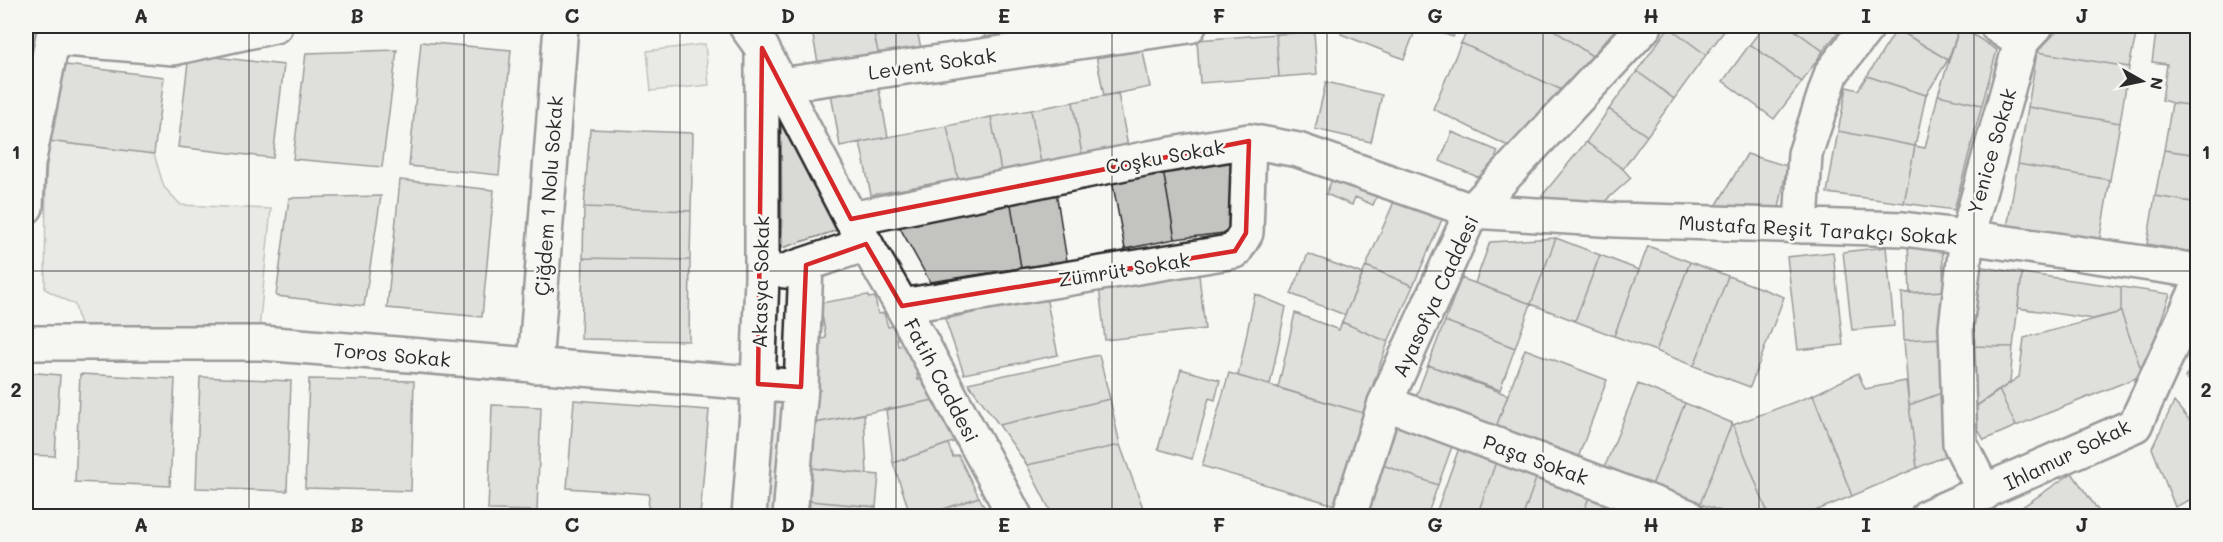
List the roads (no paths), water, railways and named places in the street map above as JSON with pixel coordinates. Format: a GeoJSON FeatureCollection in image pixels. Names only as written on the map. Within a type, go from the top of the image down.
{"type":"FeatureCollection","features":[{"type":"Feature","properties":{"kind":"street"},"geometry":{"type":"LineString","coordinates":[[26,207],[28,164],[54,32],[174,48],[275,26]]}},
{"type":"Feature","properties":{"kind":"street","name":"Çiğdem 1 Nolu Sokak"},"geometry":{"type":"LineString","coordinates":[[535,366],[561,26]]}},
{"type":"Feature","properties":{"kind":"street","name":"Levent Sokak"},"geometry":{"type":"LineString","coordinates":[[781,85],[1189,26]]}},
{"type":"Feature","properties":{"kind":"street","name":"Ayasofya Caddesi"},"geometry":{"type":"LineString","coordinates":[[1349,516],[1385,403],[1472,211],[1645,26]]}},
{"type":"Feature","properties":{"kind":"street"},"geometry":{"type":"LineString","coordinates":[[1801,226],[1805,154],[1832,72],[1868,26]]}},
{"type":"Feature","properties":{"kind":"street","name":"Yenice Sokak"},"geometry":{"type":"LineString","coordinates":[[1985,493],[1960,444],[1956,327],[1967,237],[2018,31]]}},
{"type":"Feature","properties":{"kind":"street","name":"Fatih Caddesi"},"geometry":{"type":"LineString","coordinates":[[754,37],[858,232],[902,306],[1015,516]]}},
{"type":"Feature","properties":{"kind":"street","name":"Akasya Sokak"},"geometry":{"type":"LineString","coordinates":[[749,516],[762,278],[754,37]]}},
{"type":"Feature","properties":{"kind":"street","name":"Coşku Sokak"},"geometry":{"type":"LineString","coordinates":[[858,232],[1149,158],[1249,141],[1298,150],[1472,211]]}},
{"type":"Feature","properties":{"kind":"street","name":"Zümrüt Sokak"},"geometry":{"type":"LineString","coordinates":[[902,306],[1235,251],[1246,233],[1249,141]]}},
{"type":"Feature","properties":{"kind":"street","name":"Mustafa Reşit Tarakçı Sokak"},"geometry":{"type":"LineString","coordinates":[[1472,211],[1616,220],[1903,229],[2198,272]]}},
{"type":"Feature","properties":{"kind":"street"},"geometry":{"type":"LineString","coordinates":[[762,278],[806,266],[858,232]]}},
{"type":"Feature","properties":{"kind":"street"},"geometry":{"type":"LineString","coordinates":[[790,516],[801,387],[806,266]]}},
{"type":"Feature","properties":{"kind":"street","name":"Ihlamur Sokak"},"geometry":{"type":"LineString","coordinates":[[1928,516],[1985,493],[2135,425],[2198,286]]}},
{"type":"Feature","properties":{"kind":"street","name":"Toros Sokak"},"geometry":{"type":"LineString","coordinates":[[26,343],[262,343],[801,387]]}},
{"type":"Feature","properties":{"kind":"street","name":"Paşa Sokak"},"geometry":{"type":"LineString","coordinates":[[1385,403],[1687,516]]}}]}
